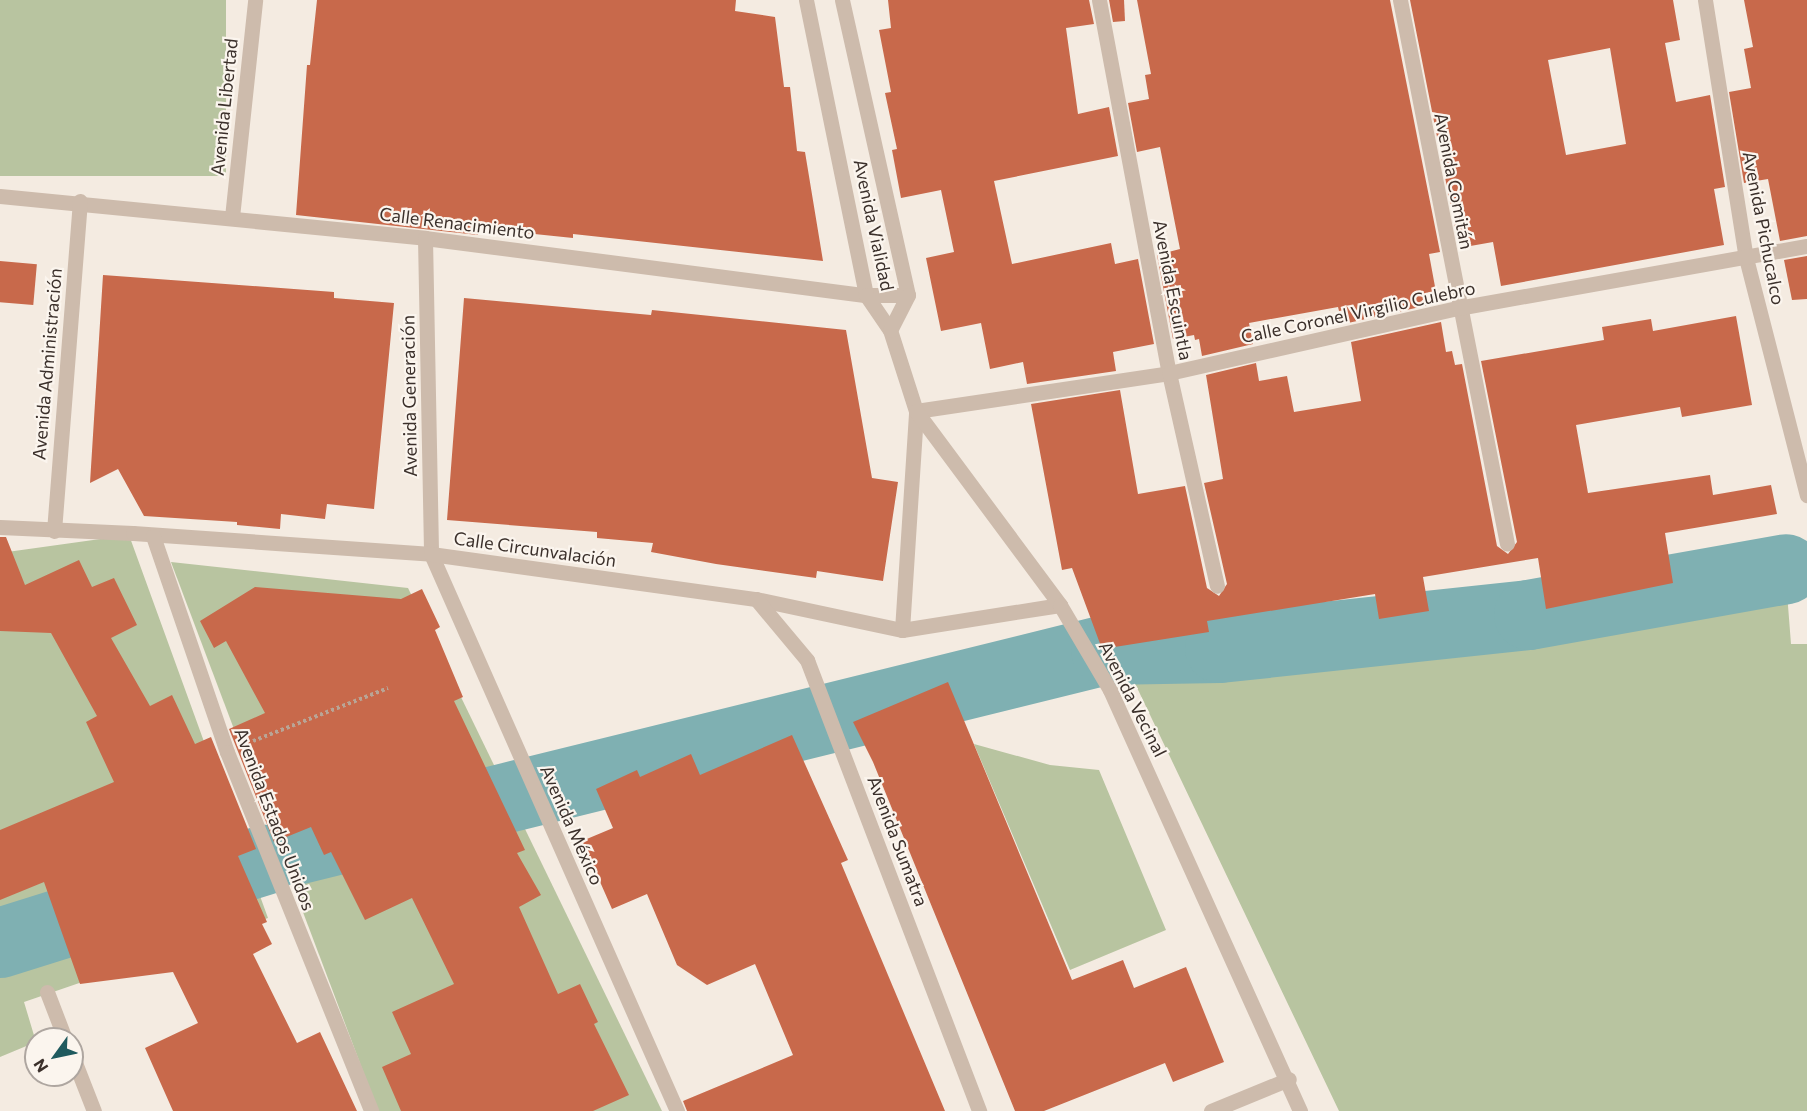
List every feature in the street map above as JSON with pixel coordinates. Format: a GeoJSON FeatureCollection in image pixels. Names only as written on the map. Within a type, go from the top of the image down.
{"type":"FeatureCollection","features":[{"type":"Feature","properties":{"kind":"street","name":"Avenida Libertad"},"geometry":{"type":"LineString","coordinates":[[232,218],[255,0]]}},
{"type":"Feature","properties":{"kind":"street","name":"Avenida Vialidad"},"geometry":{"type":"LineString","coordinates":[[806,0],[866,295],[890,330],[908,295],[842,0]]}},
{"type":"Feature","properties":{"kind":"street","name":"Avenida Escuintla"},"geometry":{"type":"LineString","coordinates":[[1099,0],[1169,373],[1217,586]]}},
{"type":"Feature","properties":{"kind":"street","name":"Avenida Comitán"},"geometry":{"type":"LineString","coordinates":[[1401,0],[1458,308],[1507,544]]}},
{"type":"Feature","properties":{"kind":"street","name":"Avenida Pichucalco"},"geometry":{"type":"LineString","coordinates":[[1705,0],[1746,258],[1807,495]]}},
{"type":"Feature","properties":{"kind":"street","name":"Calle Renacimiento"},"geometry":{"type":"LineString","coordinates":[[0,196],[80,201],[425,238],[866,295],[908,295]]}},
{"type":"Feature","properties":{"kind":"street","name":"Avenida Administración"},"geometry":{"type":"LineString","coordinates":[[54,531],[80,201]]}},
{"type":"Feature","properties":{"kind":"street","name":"Avenida Generación"},"geometry":{"type":"LineString","coordinates":[[425,238],[431,554]]}},
{"type":"Feature","properties":{"kind":"street","name":"Calle Coronel Virgilio Culebro"},"geometry":{"type":"LineString","coordinates":[[916,411],[1169,373],[1458,308],[1807,246]]}},
{"type":"Feature","properties":{"kind":"street","name":"Avenida Vecinal"},"geometry":{"type":"LineString","coordinates":[[890,330],[916,411],[1060,605],[1110,690],[1289,1079],[1300,1111]]}},
{"type":"Feature","properties":{"kind":"street"},"geometry":{"type":"LineString","coordinates":[[902,630],[916,411]]}},
{"type":"Feature","properties":{"kind":"street","name":"Calle Circunvalación"},"geometry":{"type":"LineString","coordinates":[[0,527],[431,554],[756,599],[902,630],[1060,605]]}},
{"type":"Feature","properties":{"kind":"street","name":"Avenida Estados Unidos"},"geometry":{"type":"LineString","coordinates":[[153,536],[227,752],[371,1111]]}},
{"type":"Feature","properties":{"kind":"street","name":"Avenida México"},"geometry":{"type":"LineString","coordinates":[[431,554],[677,1111]]}},
{"type":"Feature","properties":{"kind":"street","name":"Avenida Sumatra"},"geometry":{"type":"LineString","coordinates":[[756,599],[807,660],[979,1111]]}},
{"type":"Feature","properties":{"kind":"street"},"geometry":{"type":"LineString","coordinates":[[47,992],[61,1027]]}},
{"type":"Feature","properties":{"kind":"street"},"geometry":{"type":"LineString","coordinates":[[1211,1111],[1289,1079]]}},
{"type":"Feature","properties":{"kind":"street"},"geometry":{"type":"LineString","coordinates":[[84,1086],[94,1111]]}},
{"type":"Feature","properties":{"kind":"path"},"geometry":{"type":"LineString","coordinates":[[227,752],[387,688]]}},
{"type":"Feature","properties":{"kind":"green space"},"geometry":{"type":"Polygon","coordinates":[[[0,0],[226,0],[226,176],[0,176],[0,0]]]}},
{"type":"Feature","properties":{"kind":"green space"},"geometry":{"type":"Polygon","coordinates":[[[129,535],[268,918],[24,1002],[32,1027],[24,1027],[24,1047],[0,1057],[0,553],[129,535]]]}},
{"type":"Feature","properties":{"kind":"green space"},"geometry":{"type":"Polygon","coordinates":[[[171,562],[408,588],[662,1111],[378,1111],[171,562]]]}},
{"type":"Feature","properties":{"kind":"green space"},"geometry":{"type":"Polygon","coordinates":[[[1786,580],[1791,644],[1807,644],[1807,1111],[1339,1111],[1130,673],[1786,580]]]}},
{"type":"Feature","properties":{"kind":"green space"},"geometry":{"type":"Polygon","coordinates":[[[974,744],[1050,765],[1099,770],[1166,930],[1070,970],[974,744]]]}},
{"type":"Feature","properties":{"kind":"building"},"geometry":{"type":"Polygon","coordinates":[[[317,0],[736,0],[735,11],[775,17],[784,87],[790,87],[797,151],[805,152],[823,261],[573,234],[573,238],[478,228],[478,235],[296,215],[307,65],[310,65],[317,0]]]}},
{"type":"Feature","properties":{"kind":"building"},"geometry":{"type":"Polygon","coordinates":[[[888,0],[1089,0],[1094,24],[1066,28],[1078,114],[1109,107],[1118,156],[994,181],[1012,264],[1111,243],[1115,264],[1138,259],[1154,344],[1113,352],[1116,371],[1027,384],[1023,362],[990,369],[981,323],[941,331],[926,258],[954,252],[941,190],[901,198],[892,150],[897,149],[885,93],[891,92],[879,30],[891,28],[888,0]]]}},
{"type":"Feature","properties":{"kind":"building"},"geometry":{"type":"Polygon","coordinates":[[[1109,0],[1124,0],[1125,21],[1113,22],[1109,0]]]}},
{"type":"Feature","properties":{"kind":"building"},"geometry":{"type":"Polygon","coordinates":[[[1137,0],[1390,0],[1440,252],[1429,254],[1438,303],[1348,323],[1346,310],[1339,311],[1338,307],[1249,323],[1253,344],[1202,356],[1199,339],[1195,340],[1194,335],[1173,339],[1157,255],[1180,249],[1160,147],[1137,152],[1128,103],[1149,99],[1145,75],[1151,74],[1137,0]]]}},
{"type":"Feature","properties":{"kind":"building"},"geometry":{"type":"Polygon","coordinates":[[[1410,0],[1673,0],[1680,40],[1665,43],[1676,102],[1710,95],[1725,187],[1714,189],[1724,245],[1501,286],[1493,242],[1459,248],[1410,0]],[[1610,48],[1548,60],[1566,155],[1626,144],[1610,48]]]}},
{"type":"Feature","properties":{"kind":"building"},"geometry":{"type":"Polygon","coordinates":[[[1744,0],[1807,0],[1807,236],[1780,241],[1768,179],[1744,183],[1729,92],[1751,88],[1744,49],[1753,47],[1744,0]]]}},
{"type":"Feature","properties":{"kind":"building"},"geometry":{"type":"Polygon","coordinates":[[[1807,256],[1807,299],[1792,300],[1784,260],[1807,256]]]}},
{"type":"Feature","properties":{"kind":"building"},"geometry":{"type":"Polygon","coordinates":[[[0,261],[37,264],[33,305],[0,302],[0,261]]]}},
{"type":"Feature","properties":{"kind":"building"},"geometry":{"type":"Polygon","coordinates":[[[103,275],[334,292],[334,298],[394,303],[374,509],[327,504],[325,519],[281,514],[280,529],[237,525],[237,522],[144,516],[118,469],[90,483],[103,275]]]}},
{"type":"Feature","properties":{"kind":"building"},"geometry":{"type":"Polygon","coordinates":[[[464,298],[651,315],[652,310],[846,330],[872,478],[898,482],[883,581],[817,571],[816,578],[716,564],[651,552],[653,543],[597,538],[597,532],[447,520],[464,298]]]}},
{"type":"Feature","properties":{"kind":"building"},"geometry":{"type":"Polygon","coordinates":[[[1736,316],[1752,405],[1682,417],[1680,407],[1576,425],[1588,493],[1710,475],[1713,495],[1771,485],[1777,514],[1665,533],[1673,583],[1546,609],[1538,558],[1423,577],[1429,611],[1379,619],[1375,594],[1207,621],[1209,632],[1102,649],[1072,568],[1062,570],[1031,404],[1120,390],[1138,494],[1185,486],[1207,588],[1219,596],[1227,584],[1204,483],[1223,479],[1206,375],[1256,363],[1259,381],[1287,376],[1294,412],[1361,401],[1351,342],[1441,322],[1446,352],[1452,351],[1455,365],[1462,364],[1497,546],[1508,554],[1517,542],[1481,361],[1604,340],[1602,327],[1651,319],[1653,331],[1736,316]]]}},
{"type":"Feature","properties":{"kind":"building"},"geometry":{"type":"Polygon","coordinates":[[[0,537],[6,537],[25,585],[79,560],[92,587],[114,578],[137,625],[111,638],[150,706],[172,695],[195,744],[211,737],[256,849],[238,856],[267,922],[262,924],[272,944],[253,954],[297,1043],[320,1032],[357,1111],[173,1111],[145,1048],[198,1023],[173,972],[80,984],[44,882],[0,900],[0,830],[114,782],[86,722],[97,716],[51,633],[0,631],[0,537]]]}},
{"type":"Feature","properties":{"kind":"building"},"geometry":{"type":"Polygon","coordinates":[[[255,587],[401,599],[422,589],[440,627],[435,630],[463,697],[454,701],[525,850],[517,853],[541,895],[519,907],[558,994],[580,984],[598,1022],[594,1024],[629,1095],[593,1111],[401,1111],[382,1067],[411,1054],[392,1012],[454,984],[412,898],[365,920],[331,852],[324,855],[311,827],[274,842],[229,729],[265,713],[226,641],[214,648],[200,621],[255,587]]]}},
{"type":"Feature","properties":{"kind":"building"},"geometry":{"type":"Polygon","coordinates":[[[948,682],[1072,980],[1123,960],[1134,988],[1186,967],[1224,1062],[1173,1082],[1165,1063],[1044,1111],[1015,1111],[873,762],[853,722],[948,682]]]}},
{"type":"Feature","properties":{"kind":"building"},"geometry":{"type":"Polygon","coordinates":[[[792,735],[848,860],[841,863],[945,1111],[687,1111],[683,1101],[793,1055],[755,964],[707,985],[677,965],[647,894],[612,909],[582,841],[613,828],[596,789],[637,770],[640,777],[691,754],[700,775],[792,735]]]}},
{"type":"Feature","properties":{"kind":"waterway"},"geometry":{"type":"LineString","coordinates":[[296,850],[1106,650],[1220,648],[1529,615],[1786,569]]}},
{"type":"Feature","properties":{"kind":"waterway"},"geometry":{"type":"LineString","coordinates":[[0,943],[265,860]]}}]}
